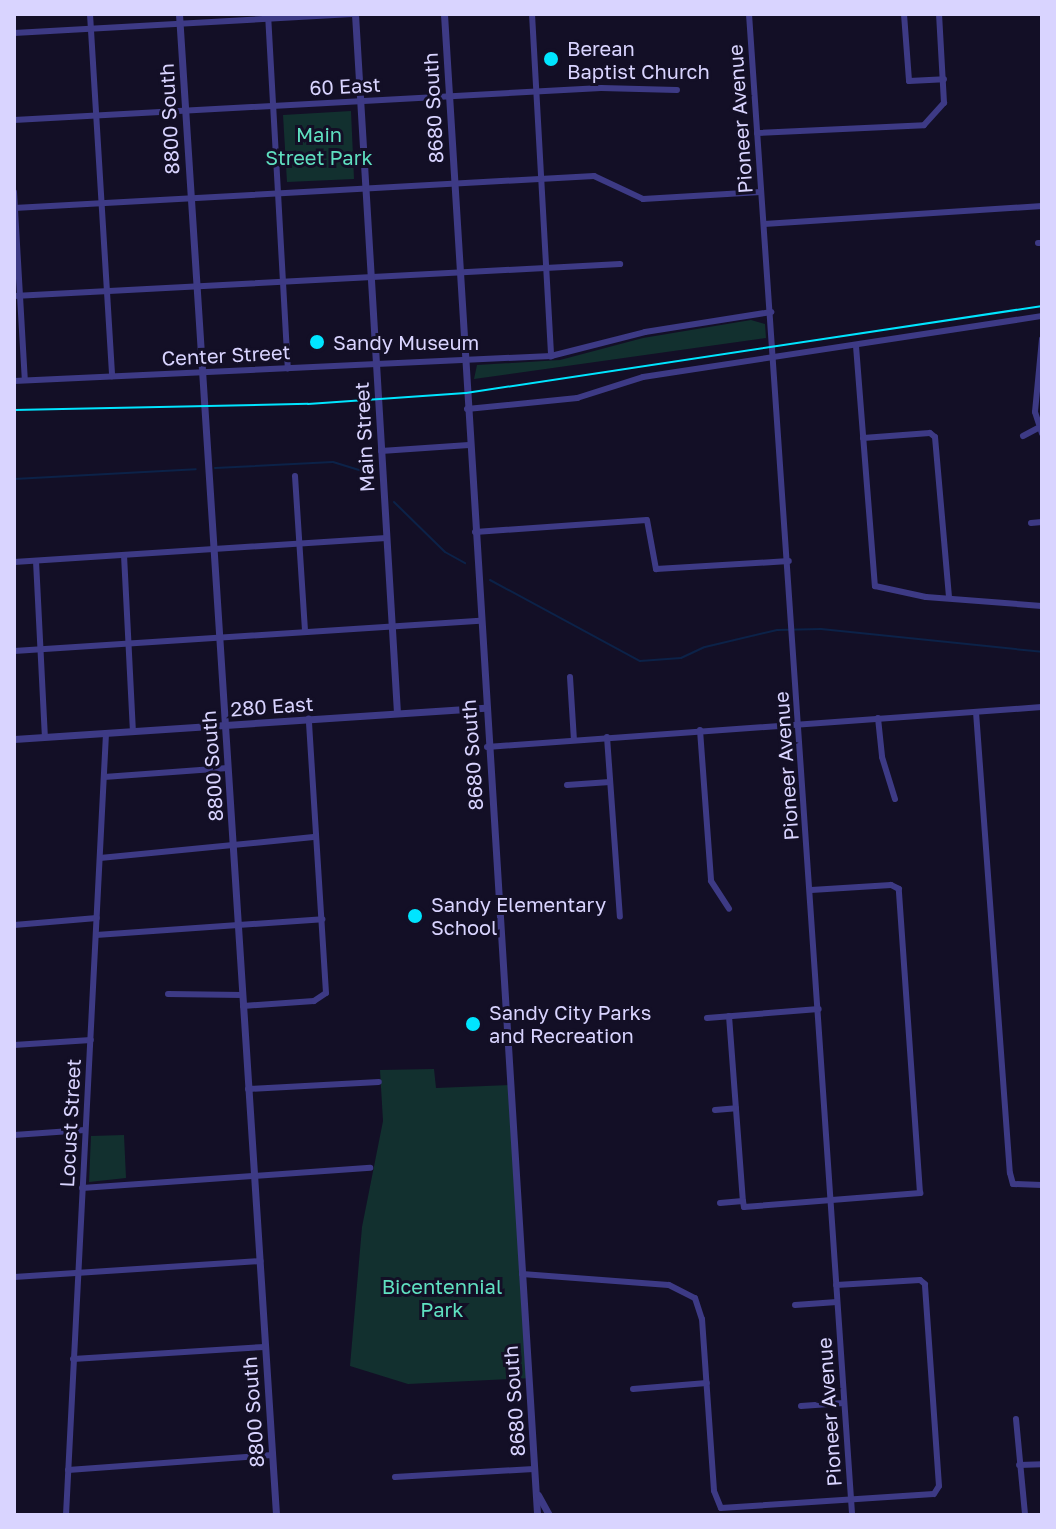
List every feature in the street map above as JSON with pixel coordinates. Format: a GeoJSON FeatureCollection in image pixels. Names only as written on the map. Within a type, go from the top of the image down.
{"type":"FeatureCollection","features":[{"type":"Feature","properties":{"kind":"street"},"geometry":{"type":"LineString","coordinates":[[90,14],[112,376]]}},
{"type":"Feature","properties":{"kind":"street","name":"8800 South"},"geometry":{"type":"LineString","coordinates":[[179,14],[199,372],[276,1515]]}},
{"type":"Feature","properties":{"kind":"street"},"geometry":{"type":"LineString","coordinates":[[14,33],[268,16],[354,14]]}},
{"type":"Feature","properties":{"kind":"street","name":"Main Street"},"geometry":{"type":"LineString","coordinates":[[354,14],[397,713]]}},
{"type":"Feature","properties":{"kind":"street","name":"8680 South"},"geometry":{"type":"LineString","coordinates":[[444,14],[487,747],[537,1493]]}},
{"type":"Feature","properties":{"kind":"street"},"geometry":{"type":"LineString","coordinates":[[532,14],[551,356]]}},
{"type":"Feature","properties":{"kind":"street","name":"Pioneer Avenue"},"geometry":{"type":"LineString","coordinates":[[749,14],[789,561],[852,1515]]}},
{"type":"Feature","properties":{"kind":"street"},"geometry":{"type":"LineString","coordinates":[[904,14],[909,81],[944,79]]}},
{"type":"Feature","properties":{"kind":"street"},"geometry":{"type":"LineString","coordinates":[[757,133],[924,125],[944,103],[939,14]]}},
{"type":"Feature","properties":{"kind":"street"},"geometry":{"type":"LineString","coordinates":[[268,16],[288,368]]}},
{"type":"Feature","properties":{"kind":"street","name":"60 East"},"geometry":{"type":"LineString","coordinates":[[14,120],[536,92],[677,90]]}},
{"type":"Feature","properties":{"kind":"street"},"geometry":{"type":"LineString","coordinates":[[14,208],[594,176],[643,199],[761,192]]}},
{"type":"Feature","properties":{"kind":"street"},"geometry":{"type":"LineString","coordinates":[[14,192],[17,296],[25,380]]}},
{"type":"Feature","properties":{"kind":"street"},"geometry":{"type":"LineString","coordinates":[[764,224],[1042,206]]}},
{"type":"Feature","properties":{"kind":"street"},"geometry":{"type":"LineString","coordinates":[[17,296],[620,264]]}},
{"type":"Feature","properties":{"kind":"street","name":"Center Street"},"geometry":{"type":"LineString","coordinates":[[14,381],[551,356],[645,332],[771,312]]}},
{"type":"Feature","properties":{"kind":"street"},"geometry":{"type":"LineString","coordinates":[[467,409],[577,398],[643,377],[1042,316]]}},
{"type":"Feature","properties":{"kind":"street"},"geometry":{"type":"LineString","coordinates":[[1023,436],[1040,431],[1037,355],[1042,339]]}},
{"type":"Feature","properties":{"kind":"street"},"geometry":{"type":"LineString","coordinates":[[856,346],[875,586],[1042,606]]}},
{"type":"Feature","properties":{"kind":"street"},"geometry":{"type":"LineString","coordinates":[[863,438],[930,433],[935,437],[949,597]]}},
{"type":"Feature","properties":{"kind":"street"},"geometry":{"type":"LineString","coordinates":[[381,451],[469,445]]}},
{"type":"Feature","properties":{"kind":"street"},"geometry":{"type":"LineString","coordinates":[[295,476],[305,632]]}},
{"type":"Feature","properties":{"kind":"street"},"geometry":{"type":"LineString","coordinates":[[475,532],[647,520],[656,569],[789,561]]}},
{"type":"Feature","properties":{"kind":"street"},"geometry":{"type":"LineString","coordinates":[[1031,523],[1042,522]]}},
{"type":"Feature","properties":{"kind":"street"},"geometry":{"type":"LineString","coordinates":[[14,562],[386,538]]}},
{"type":"Feature","properties":{"kind":"street"},"geometry":{"type":"LineString","coordinates":[[124,555],[133,731]]}},
{"type":"Feature","properties":{"kind":"street"},"geometry":{"type":"LineString","coordinates":[[36,561],[45,737]]}},
{"type":"Feature","properties":{"kind":"street"},"geometry":{"type":"LineString","coordinates":[[14,651],[480,621]]}},
{"type":"Feature","properties":{"kind":"street"},"geometry":{"type":"LineString","coordinates":[[570,677],[574,740]]}},
{"type":"Feature","properties":{"kind":"street"},"geometry":{"type":"LineString","coordinates":[[487,747],[1042,707]]}},
{"type":"Feature","properties":{"kind":"street","name":"280 East"},"geometry":{"type":"LineString","coordinates":[[14,739],[485,708]]}},
{"type":"Feature","properties":{"kind":"street"},"geometry":{"type":"LineString","coordinates":[[976,712],[1010,1173],[1013,1184],[1042,1185]]}},
{"type":"Feature","properties":{"kind":"street"},"geometry":{"type":"LineString","coordinates":[[878,718],[882,757],[895,799]]}},
{"type":"Feature","properties":{"kind":"street"},"geometry":{"type":"LineString","coordinates":[[243,1006],[324,996],[309,719]]}},
{"type":"Feature","properties":{"kind":"street"},"geometry":{"type":"LineString","coordinates":[[700,730],[711,881],[729,909]]}},
{"type":"Feature","properties":{"kind":"street","name":"Locust Street"},"geometry":{"type":"LineString","coordinates":[[66,1515],[106,733]]}},
{"type":"Feature","properties":{"kind":"street"},"geometry":{"type":"LineString","coordinates":[[607,737],[620,917]]}},
{"type":"Feature","properties":{"kind":"street"},"geometry":{"type":"LineString","coordinates":[[104,777],[228,768]]}},
{"type":"Feature","properties":{"kind":"street"},"geometry":{"type":"LineString","coordinates":[[567,785],[610,782]]}},
{"type":"Feature","properties":{"kind":"street"},"geometry":{"type":"LineString","coordinates":[[100,858],[316,837]]}},
{"type":"Feature","properties":{"kind":"street"},"geometry":{"type":"LineString","coordinates":[[729,1016],[744,1207],[920,1193],[897,886],[811,890]]}},
{"type":"Feature","properties":{"kind":"street"},"geometry":{"type":"LineString","coordinates":[[14,925],[97,918]]}},
{"type":"Feature","properties":{"kind":"street"},"geometry":{"type":"LineString","coordinates":[[96,935],[322,919]]}},
{"type":"Feature","properties":{"kind":"street"},"geometry":{"type":"LineString","coordinates":[[168,994],[243,995]]}},
{"type":"Feature","properties":{"kind":"street"},"geometry":{"type":"LineString","coordinates":[[707,1018],[819,1009]]}},
{"type":"Feature","properties":{"kind":"street"},"geometry":{"type":"LineString","coordinates":[[14,1045],[91,1040]]}},
{"type":"Feature","properties":{"kind":"street"},"geometry":{"type":"LineString","coordinates":[[248,1089],[379,1082]]}},
{"type":"Feature","properties":{"kind":"street"},"geometry":{"type":"LineString","coordinates":[[715,1110],[736,1108]]}},
{"type":"Feature","properties":{"kind":"street"},"geometry":{"type":"LineString","coordinates":[[14,1135],[85,1130]]}},
{"type":"Feature","properties":{"kind":"street"},"geometry":{"type":"LineString","coordinates":[[82,1188],[370,1168]]}},
{"type":"Feature","properties":{"kind":"street"},"geometry":{"type":"LineString","coordinates":[[720,1203],[743,1201]]}},
{"type":"Feature","properties":{"kind":"street"},"geometry":{"type":"LineString","coordinates":[[14,1277],[260,1261]]}},
{"type":"Feature","properties":{"kind":"street"},"geometry":{"type":"LineString","coordinates":[[522,1274],[677,1287],[698,1305],[716,1501],[729,1509],[938,1492],[923,1282],[836,1285]]}},
{"type":"Feature","properties":{"kind":"street"},"geometry":{"type":"LineString","coordinates":[[795,1305],[837,1302]]}},
{"type":"Feature","properties":{"kind":"street"},"geometry":{"type":"LineString","coordinates":[[73,1359],[265,1347]]}},
{"type":"Feature","properties":{"kind":"street"},"geometry":{"type":"LineString","coordinates":[[633,1389],[707,1383]]}},
{"type":"Feature","properties":{"kind":"street"},"geometry":{"type":"LineString","coordinates":[[801,1406],[844,1403]]}},
{"type":"Feature","properties":{"kind":"street"},"geometry":{"type":"LineString","coordinates":[[1016,1419],[1025,1515]]}},
{"type":"Feature","properties":{"kind":"street"},"geometry":{"type":"LineString","coordinates":[[68,1470],[272,1455]]}},
{"type":"Feature","properties":{"kind":"street"},"geometry":{"type":"LineString","coordinates":[[1019,1465],[1042,1464]]}},
{"type":"Feature","properties":{"kind":"street"},"geometry":{"type":"LineString","coordinates":[[395,1477],[534,1469]]}},
{"type":"Feature","properties":{"kind":"street"},"geometry":{"type":"LineString","coordinates":[[537,1493],[537,1515]]}},
{"type":"Feature","properties":{"kind":"street"},"geometry":{"type":"LineString","coordinates":[[537,1493],[549,1515]]}},
{"type":"Feature","properties":{"kind":"green space","name":"Main Street Park"},"geometry":{"type":"Polygon","coordinates":[[[351,111],[354,179],[287,182],[283,115],[351,111]]]}},
{"type":"Feature","properties":{"kind":"green space"},"geometry":{"type":"Polygon","coordinates":[[[751,320],[765,324],[766,338],[474,379],[477,365],[560,360],[643,338],[751,320]]]}},
{"type":"Feature","properties":{"kind":"green space","name":"Bicentennial Park"},"geometry":{"type":"Polygon","coordinates":[[[434,1069],[436,1088],[513,1085],[532,1378],[408,1384],[350,1366],[362,1227],[383,1121],[380,1070],[434,1069]]]}},
{"type":"Feature","properties":{"kind":"green space"},"geometry":{"type":"Polygon","coordinates":[[[124,1135],[126,1178],[89,1182],[91,1136],[124,1135]]]}},
{"type":"Feature","properties":{"kind":"waterway"},"geometry":{"type":"LineString","coordinates":[[215,468],[333,462],[365,472]]}},
{"type":"Feature","properties":{"kind":"waterway"},"geometry":{"type":"LineString","coordinates":[[14,479],[196,469]]}},
{"type":"Feature","properties":{"kind":"waterway"},"geometry":{"type":"LineString","coordinates":[[394,502],[445,552],[465,563]]}},
{"type":"Feature","properties":{"kind":"waterway"},"geometry":{"type":"LineString","coordinates":[[490,580],[640,661],[681,658],[705,647],[777,630],[821,629],[1042,652]]}},
{"type":"Feature","properties":{"kind":"tram line"},"geometry":{"type":"LineString","coordinates":[[14,410],[308,404],[466,393],[1042,306]]}},
{"type":"Feature","properties":{"kind":"place","name":"Berean Baptist Church"},"geometry":{"type":"Point","coordinates":[551,59]}},
{"type":"Feature","properties":{"kind":"place","name":"Sandy Museum"},"geometry":{"type":"Point","coordinates":[317,342]}},
{"type":"Feature","properties":{"kind":"place","name":"Sandy Elementary School"},"geometry":{"type":"Point","coordinates":[415,916]}},
{"type":"Feature","properties":{"kind":"place","name":"Sandy City Parks and Recreation"},"geometry":{"type":"Point","coordinates":[473,1024]}}]}
